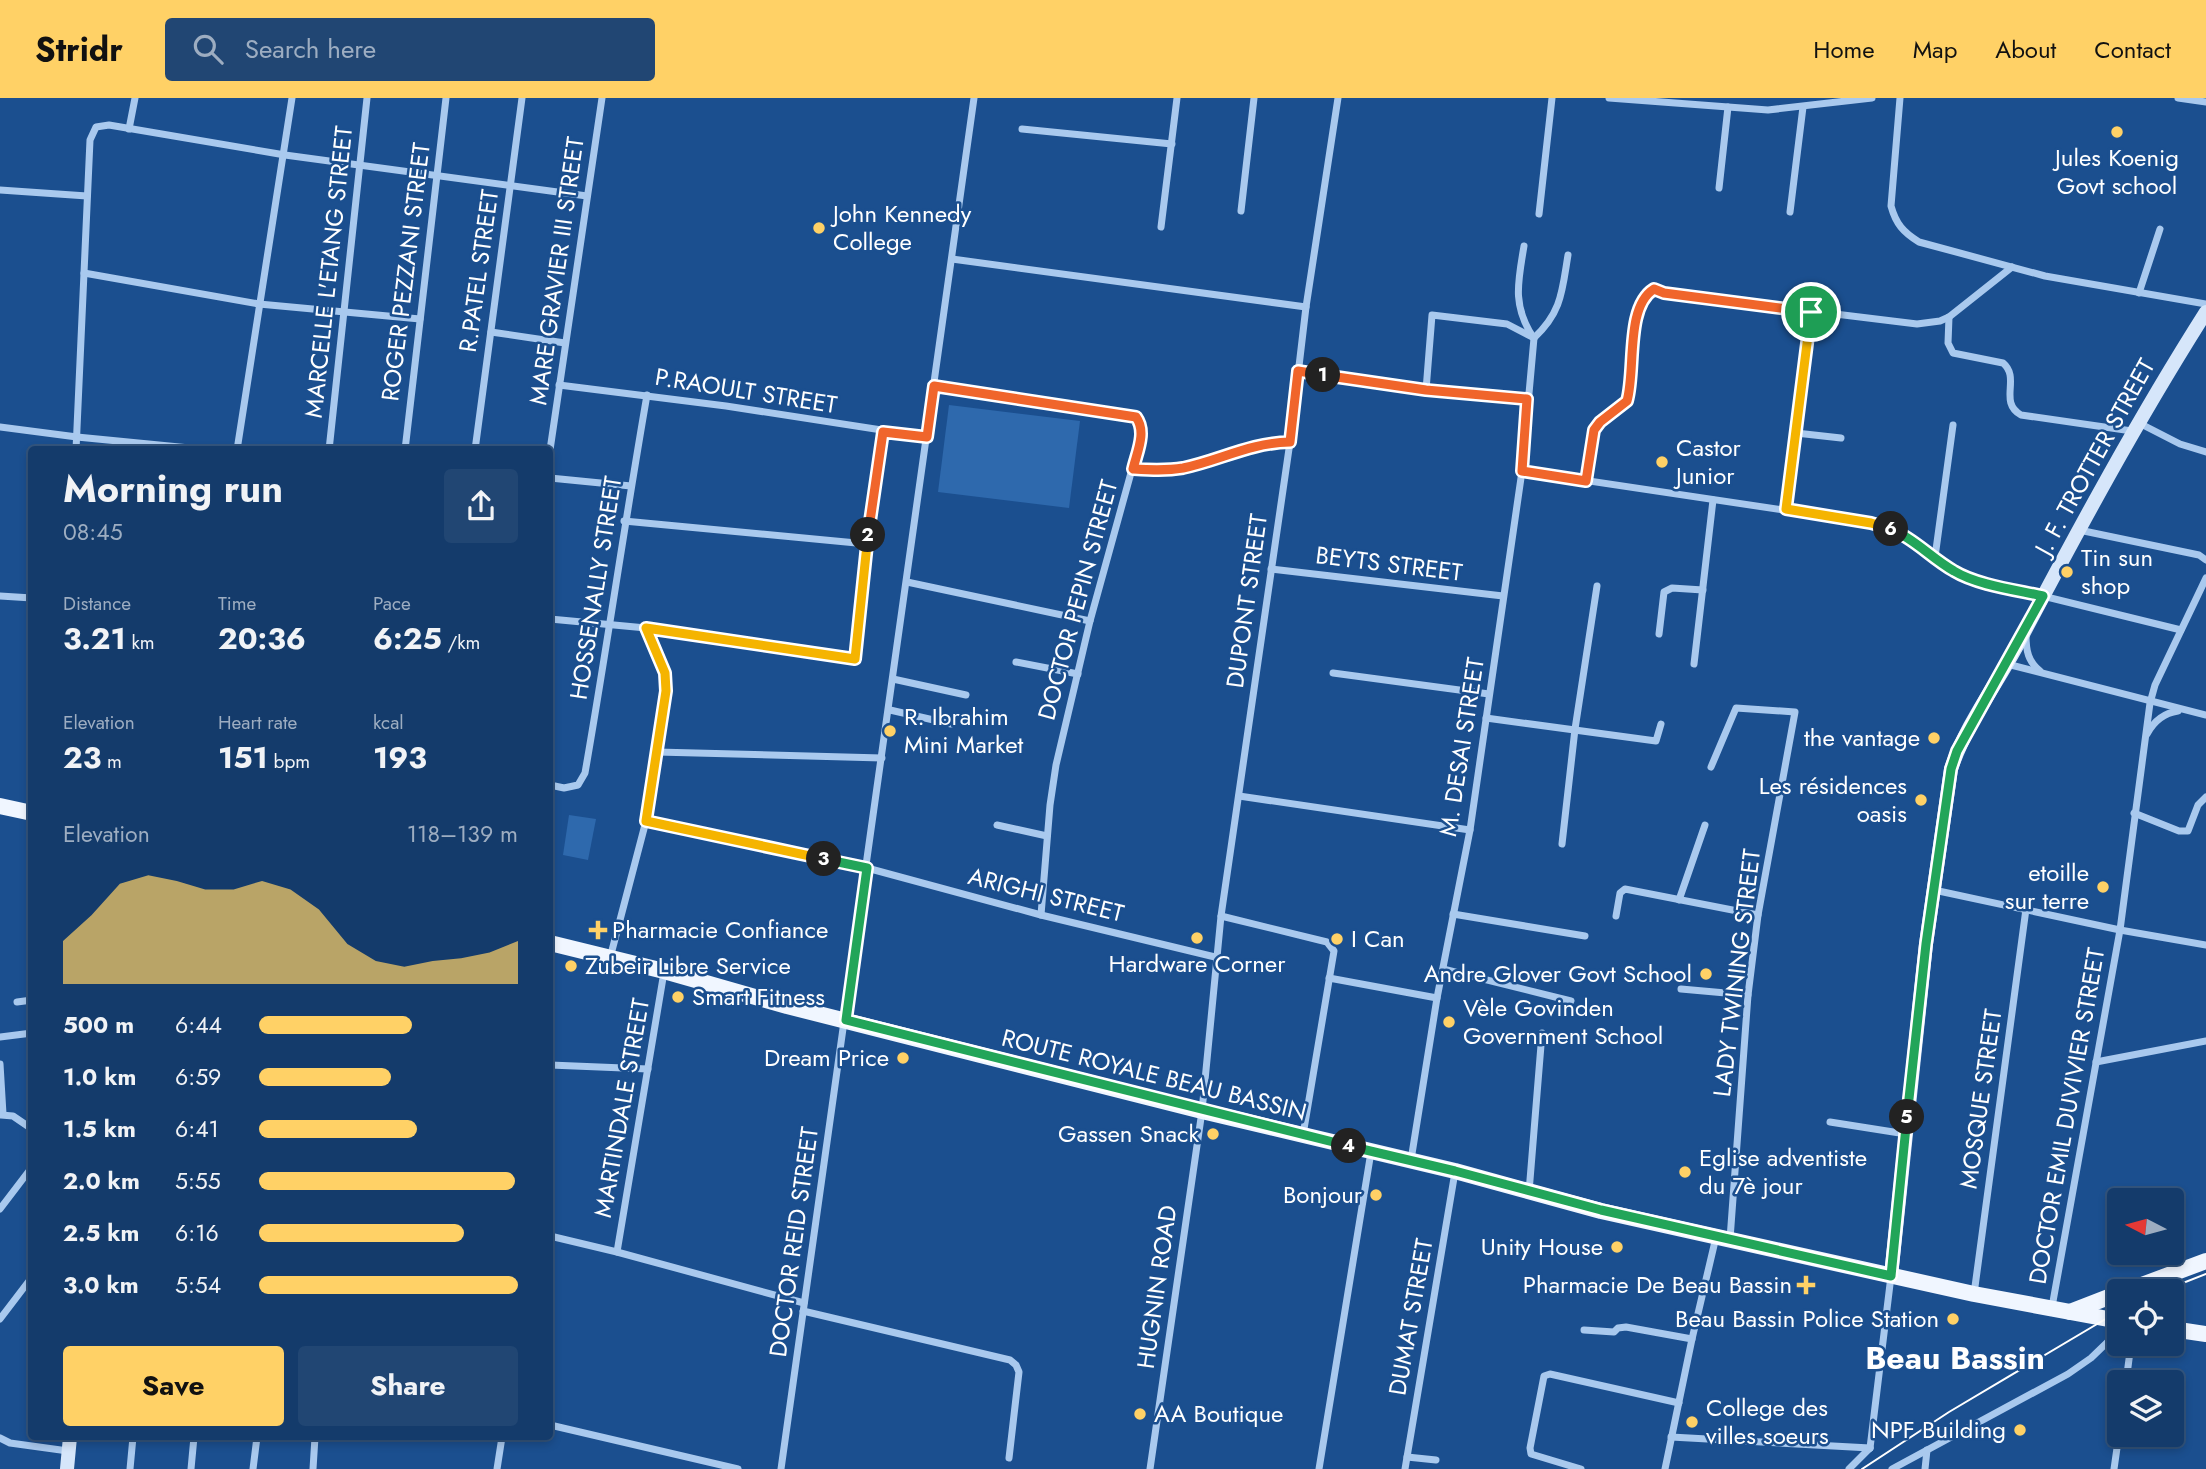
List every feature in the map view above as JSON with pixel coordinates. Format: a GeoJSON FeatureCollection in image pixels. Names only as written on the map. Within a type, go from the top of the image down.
{"type":"FeatureCollection","features":[{"type":"Feature","properties":{"kind":"main road"},"geometry":{"type":"LineString","coordinates":[[0,806],[28,812]]}},
{"type":"Feature","properties":{"kind":"main road","name":"ROUTE ROYALE BEAU BASSIN"},"geometry":{"type":"LineString","coordinates":[[553,944],[1202,1111],[1455,1171],[1529,1193],[1891,1276],[2107,1319]]}},
{"type":"Feature","properties":{"kind":"main road"},"geometry":{"type":"LineString","coordinates":[[2157,1279],[2206,1261]]}},
{"type":"Feature","properties":{"kind":"main road"},"geometry":{"type":"LineString","coordinates":[[2070,1312],[2107,1297]]}},
{"type":"Feature","properties":{"kind":"main road"},"geometry":{"type":"LineString","coordinates":[[2184,1331],[2206,1335]]}},
{"type":"Feature","properties":{"kind":"street"},"geometry":{"type":"LineString","coordinates":[[129,129],[135,98]]}},
{"type":"Feature","properties":{"kind":"street"},"geometry":{"type":"LineString","coordinates":[[238,446],[292,98]]}},
{"type":"Feature","properties":{"kind":"street","name":"MARCELLE L'ETANG STREET"},"geometry":{"type":"LineString","coordinates":[[330,446],[342,313],[367,98]]}},
{"type":"Feature","properties":{"kind":"street","name":"ROGER PEZZANI STREET"},"geometry":{"type":"LineString","coordinates":[[405,446],[446,98]]}},
{"type":"Feature","properties":{"kind":"street","name":"R.PATEL STREET"},"geometry":{"type":"LineString","coordinates":[[476,446],[522,98]]}},
{"type":"Feature","properties":{"kind":"street","name":"MARE GRAVIER III STREET"},"geometry":{"type":"LineString","coordinates":[[551,446],[602,98]]}},
{"type":"Feature","properties":{"kind":"street","name":"DOCTOR REID STREET"},"geometry":{"type":"LineString","coordinates":[[781,1469],[890,710],[952,259],[971,98]]}},
{"type":"Feature","properties":{"kind":"street"},"geometry":{"type":"LineString","coordinates":[[1161,227],[1177,98]]}},
{"type":"Feature","properties":{"kind":"street"},"geometry":{"type":"LineString","coordinates":[[1241,211],[1254,98]]}},
{"type":"Feature","properties":{"kind":"street","name":"DUPONT STREET"},"geometry":{"type":"LineString","coordinates":[[1202,1111],[1215,957],[1338,98]]}},
{"type":"Feature","properties":{"kind":"street"},"geometry":{"type":"LineString","coordinates":[[1539,214],[1552,98]]}},
{"type":"Feature","properties":{"kind":"street"},"geometry":{"type":"LineString","coordinates":[[1609,98],[1702,101],[1728,107],[1768,110],[1872,98]]}},
{"type":"Feature","properties":{"kind":"street"},"geometry":{"type":"LineString","coordinates":[[1900,98],[1891,206],[1896,222],[1905,234],[1919,242],[2045,276],[2206,304]]}},
{"type":"Feature","properties":{"kind":"street"},"geometry":{"type":"LineString","coordinates":[[2178,98],[2206,102]]}},
{"type":"Feature","properties":{"kind":"street"},"geometry":{"type":"LineString","coordinates":[[1720,188],[1728,107]]}},
{"type":"Feature","properties":{"kind":"street"},"geometry":{"type":"LineString","coordinates":[[1790,212],[1803,107]]}},
{"type":"Feature","properties":{"kind":"street"},"geometry":{"type":"LineString","coordinates":[[76,446],[90,140],[96,127],[109,125],[285,155],[587,195]]}},
{"type":"Feature","properties":{"kind":"street"},"geometry":{"type":"LineString","coordinates":[[1022,129],[1172,145]]}},
{"type":"Feature","properties":{"kind":"street"},"geometry":{"type":"LineString","coordinates":[[0,190],[87,196]]}},
{"type":"Feature","properties":{"kind":"street"},"geometry":{"type":"LineString","coordinates":[[2139,293],[2160,229]]}},
{"type":"Feature","properties":{"kind":"street"},"geometry":{"type":"LineString","coordinates":[[1524,246],[1518,283],[1518,306],[1525,325],[1534,338]]}},
{"type":"Feature","properties":{"kind":"street"},"geometry":{"type":"LineString","coordinates":[[1534,338],[1548,325],[1560,304],[1567,255]]}},
{"type":"Feature","properties":{"kind":"street"},"geometry":{"type":"LineString","coordinates":[[952,259],[1306,307]]}},
{"type":"Feature","properties":{"kind":"street"},"geometry":{"type":"LineString","coordinates":[[1586,481],[1594,430],[1627,401],[1637,317],[1641,302],[1647,293],[1654,289],[1664,293],[1917,324],[1949,317],[2012,267]]}},
{"type":"Feature","properties":{"kind":"street"},"geometry":{"type":"LineString","coordinates":[[84,273],[259,304],[421,319]]}},
{"type":"Feature","properties":{"kind":"street"},"geometry":{"type":"LineString","coordinates":[[1786,509],[1811,312]]}},
{"type":"Feature","properties":{"kind":"street","name":"J. F. TROTTER STREET"},"geometry":{"type":"LineString","coordinates":[[1891,1276],[1926,944],[1951,769],[1957,751],[2135,427],[2206,312]]}},
{"type":"Feature","properties":{"kind":"street"},"geometry":{"type":"LineString","coordinates":[[1426,390],[1432,314],[1507,324],[1534,338]]}},
{"type":"Feature","properties":{"kind":"street"},"geometry":{"type":"LineString","coordinates":[[1949,317],[1948,343],[1954,353],[2003,363],[2008,367],[2011,378],[2009,400],[2015,412],[2021,415],[2135,427],[2206,452]]}},
{"type":"Feature","properties":{"kind":"street"},"geometry":{"type":"LineString","coordinates":[[491,332],[565,343]]}},
{"type":"Feature","properties":{"kind":"street","name":"M. DESAI STREET"},"geometry":{"type":"LineString","coordinates":[[1410,1160],[1469,830],[1486,718],[1522,471],[1534,338]]}},
{"type":"Feature","properties":{"kind":"street"},"geometry":{"type":"LineString","coordinates":[[1298,371],[1426,390],[1527,399]]}},
{"type":"Feature","properties":{"kind":"street","name":"P.RAOULT STREET"},"geometry":{"type":"LineString","coordinates":[[559,385],[648,395],[927,437]]}},
{"type":"Feature","properties":{"kind":"street","name":"DOCTOR PEPIN STREET"},"geometry":{"type":"LineString","coordinates":[[934,386],[1136,417],[1141,424],[1142,433],[1090,621],[1056,765],[1041,915]]}},
{"type":"Feature","properties":{"kind":"street","name":"HOSSENALLY STREET"},"geometry":{"type":"LineString","coordinates":[[553,786],[564,788],[578,785],[585,773],[611,625],[624,521],[648,395]]}},
{"type":"Feature","properties":{"kind":"street"},"geometry":{"type":"LineString","coordinates":[[1935,557],[1953,425]]}},
{"type":"Feature","properties":{"kind":"street"},"geometry":{"type":"LineString","coordinates":[[0,427],[169,446]]}},
{"type":"Feature","properties":{"kind":"street"},"geometry":{"type":"LineString","coordinates":[[553,619],[646,628],[855,659],[867,544],[883,432]]}},
{"type":"Feature","properties":{"kind":"street"},"geometry":{"type":"LineString","coordinates":[[1796,433],[1841,438]]}},
{"type":"Feature","properties":{"kind":"street"},"geometry":{"type":"LineString","coordinates":[[1133,469],[1184,468],[1266,442],[1290,442]]}},
{"type":"Feature","properties":{"kind":"street"},"geometry":{"type":"LineString","coordinates":[[1522,471],[1871,523],[1893,529],[1911,538],[1955,572],[1969,578],[2181,630]]}},
{"type":"Feature","properties":{"kind":"street"},"geometry":{"type":"LineString","coordinates":[[553,478],[631,486]]}},
{"type":"Feature","properties":{"kind":"street"},"geometry":{"type":"LineString","coordinates":[[1694,664],[1713,500]]}},
{"type":"Feature","properties":{"kind":"street"},"geometry":{"type":"LineString","coordinates":[[624,521],[867,544]]}},
{"type":"Feature","properties":{"kind":"street"},"geometry":{"type":"LineString","coordinates":[[2079,530],[2199,555],[2206,560]]}},
{"type":"Feature","properties":{"kind":"street","name":"BEYTS STREET"},"geometry":{"type":"LineString","coordinates":[[1271,569],[1503,596]]}},
{"type":"Feature","properties":{"kind":"street","name":"DOCTOR EMIL DUVIVIER STREET"},"geometry":{"type":"LineString","coordinates":[[2052,1308],[2120,930],[2150,703],[2155,685],[2206,578]]}},
{"type":"Feature","properties":{"kind":"street"},"geometry":{"type":"LineString","coordinates":[[907,582],[1090,621]]}},
{"type":"Feature","properties":{"kind":"street"},"geometry":{"type":"LineString","coordinates":[[1562,844],[1575,729],[1597,586]]}},
{"type":"Feature","properties":{"kind":"street"},"geometry":{"type":"LineString","coordinates":[[1659,634],[1664,592],[1672,588],[1703,590]]}},
{"type":"Feature","properties":{"kind":"street"},"geometry":{"type":"LineString","coordinates":[[0,596],[28,598]]}},
{"type":"Feature","properties":{"kind":"street"},"geometry":{"type":"LineString","coordinates":[[610,959],[646,821],[666,691],[665,673],[646,628]]}},
{"type":"Feature","properties":{"kind":"street"},"geometry":{"type":"LineString","coordinates":[[2026,629],[2027,655],[2033,666],[2043,674]]}},
{"type":"Feature","properties":{"kind":"street"},"geometry":{"type":"LineString","coordinates":[[1016,662],[1078,674]]}},
{"type":"Feature","properties":{"kind":"street"},"geometry":{"type":"LineString","coordinates":[[2007,664],[2150,703],[2206,715]]}},
{"type":"Feature","properties":{"kind":"street"},"geometry":{"type":"LineString","coordinates":[[1333,673],[1489,694]]}},
{"type":"Feature","properties":{"kind":"street"},"geometry":{"type":"LineString","coordinates":[[893,679],[967,695]]}},
{"type":"Feature","properties":{"kind":"street","name":"LADY TWINING STREET"},"geometry":{"type":"LineString","coordinates":[[1665,1469],[1692,1339],[1723,1238],[1758,915],[1795,712],[1736,708],[1711,767]]}},
{"type":"Feature","properties":{"kind":"street"},"geometry":{"type":"LineString","coordinates":[[890,710],[951,724]]}},
{"type":"Feature","properties":{"kind":"street"},"geometry":{"type":"LineString","coordinates":[[2144,741],[2156,721],[2182,710]]}},
{"type":"Feature","properties":{"kind":"street"},"geometry":{"type":"LineString","coordinates":[[1486,718],[1656,741],[1661,724]]}},
{"type":"Feature","properties":{"kind":"street"},"geometry":{"type":"LineString","coordinates":[[657,752],[883,758]]}},
{"type":"Feature","properties":{"kind":"street"},"geometry":{"type":"LineString","coordinates":[[1238,796],[1469,830]]}},
{"type":"Feature","properties":{"kind":"street"},"geometry":{"type":"LineString","coordinates":[[2134,813],[2179,831],[2188,831],[2198,805],[2206,797]]}},
{"type":"Feature","properties":{"kind":"street","name":"ARIGHI STREET"},"geometry":{"type":"LineString","coordinates":[[646,821],[867,868],[1041,915],[1215,957]]}},
{"type":"Feature","properties":{"kind":"street"},"geometry":{"type":"LineString","coordinates":[[997,825],[1047,836]]}},
{"type":"Feature","properties":{"kind":"street"},"geometry":{"type":"LineString","coordinates":[[1679,900],[1705,825]]}},
{"type":"Feature","properties":{"kind":"street"},"geometry":{"type":"LineString","coordinates":[[1616,916],[1620,893],[1625,889],[1758,915]]}},
{"type":"Feature","properties":{"kind":"street"},"geometry":{"type":"LineString","coordinates":[[1934,890],[2120,930],[2206,945]]}},
{"type":"Feature","properties":{"kind":"street","name":"MOSQUE STREET"},"geometry":{"type":"LineString","coordinates":[[1974,1294],[2026,909]]}},
{"type":"Feature","properties":{"kind":"street"},"geometry":{"type":"LineString","coordinates":[[1453,914],[1585,936]]}},
{"type":"Feature","properties":{"kind":"street"},"geometry":{"type":"LineString","coordinates":[[1221,916],[1327,942],[1334,951],[1303,1135]]}},
{"type":"Feature","properties":{"kind":"street"},"geometry":{"type":"LineString","coordinates":[[1443,969],[1571,1001]]}},
{"type":"Feature","properties":{"kind":"street","name":"MARTINDALE STREET"},"geometry":{"type":"LineString","coordinates":[[617,1252],[664,971]]}},
{"type":"Feature","properties":{"kind":"street"},"geometry":{"type":"LineString","coordinates":[[1329,978],[1437,998]]}},
{"type":"Feature","properties":{"kind":"street"},"geometry":{"type":"LineString","coordinates":[[1681,989],[1748,995]]}},
{"type":"Feature","properties":{"kind":"street"},"geometry":{"type":"LineString","coordinates":[[18,1002],[28,1001]]}},
{"type":"Feature","properties":{"kind":"street"},"geometry":{"type":"LineString","coordinates":[[1529,1193],[1542,1033]]}},
{"type":"Feature","properties":{"kind":"street"},"geometry":{"type":"LineString","coordinates":[[0,1037],[28,1034]]}},
{"type":"Feature","properties":{"kind":"street"},"geometry":{"type":"LineString","coordinates":[[2096,1062],[2206,1041]]}},
{"type":"Feature","properties":{"kind":"street"},"geometry":{"type":"LineString","coordinates":[[0,1064],[1,1115],[13,1116],[28,1126]]}},
{"type":"Feature","properties":{"kind":"street"},"geometry":{"type":"LineString","coordinates":[[553,1065],[648,1069]]}},
{"type":"Feature","properties":{"kind":"street","name":"HUGNIN ROAD"},"geometry":{"type":"LineString","coordinates":[[1150,1469],[1202,1111]]}},
{"type":"Feature","properties":{"kind":"street"},"geometry":{"type":"LineString","coordinates":[[1830,1122],[1906,1134]]}},
{"type":"Feature","properties":{"kind":"street"},"geometry":{"type":"LineString","coordinates":[[1319,1469],[1371,1151]]}},
{"type":"Feature","properties":{"kind":"street","name":"DUMAT STREET"},"geometry":{"type":"LineString","coordinates":[[1405,1469],[1455,1171]]}},
{"type":"Feature","properties":{"kind":"street"},"geometry":{"type":"LineString","coordinates":[[0,1209],[28,1172]]}},
{"type":"Feature","properties":{"kind":"street"},"geometry":{"type":"LineString","coordinates":[[553,1237],[617,1252],[804,1307],[1010,1360],[1017,1365],[1018,1372],[1009,1458]]}},
{"type":"Feature","properties":{"kind":"street"},"geometry":{"type":"LineString","coordinates":[[1849,1469],[1870,1448],[1891,1276]]}},
{"type":"Feature","properties":{"kind":"street"},"geometry":{"type":"LineString","coordinates":[[0,1320],[28,1282]]}},
{"type":"Feature","properties":{"kind":"street"},"geometry":{"type":"LineString","coordinates":[[1584,1330],[1614,1332],[1618,1328],[1626,1327],[1692,1339]]}},
{"type":"Feature","properties":{"kind":"street"},"geometry":{"type":"LineString","coordinates":[[1892,1469],[2068,1374],[2107,1343]]}},
{"type":"Feature","properties":{"kind":"street"},"geometry":{"type":"LineString","coordinates":[[1581,1469],[1531,1454],[1544,1376],[1550,1374],[1679,1403]]}},
{"type":"Feature","properties":{"kind":"street"},"geometry":{"type":"LineString","coordinates":[[553,1426],[738,1469]]}},
{"type":"Feature","properties":{"kind":"street"},"geometry":{"type":"LineString","coordinates":[[1671,1437],[1870,1448]]}},
{"type":"Feature","properties":{"kind":"street"},"geometry":{"type":"LineString","coordinates":[[0,1438],[10,1443],[69,1444],[67,1469]]}},
{"type":"Feature","properties":{"kind":"street"},"geometry":{"type":"LineString","coordinates":[[130,1469],[133,1440]]}},
{"type":"Feature","properties":{"kind":"street"},"geometry":{"type":"LineString","coordinates":[[191,1469],[194,1440]]}},
{"type":"Feature","properties":{"kind":"street"},"geometry":{"type":"LineString","coordinates":[[253,1469],[257,1440]]}},
{"type":"Feature","properties":{"kind":"street"},"geometry":{"type":"LineString","coordinates":[[313,1469],[315,1440]]}},
{"type":"Feature","properties":{"kind":"street"},"geometry":{"type":"LineString","coordinates":[[497,1469],[502,1440]]}},
{"type":"Feature","properties":{"kind":"street"},"geometry":{"type":"LineString","coordinates":[[2115,1469],[2118,1447]]}},
{"type":"Feature","properties":{"kind":"street"},"geometry":{"type":"LineString","coordinates":[[1925,1469],[1927,1450]]}},
{"type":"Feature","properties":{"kind":"street"},"geometry":{"type":"LineString","coordinates":[[1407,1457],[1436,1460]]}},
{"type":"Feature","properties":{"kind":"shaded area"},"geometry":{"type":"Polygon","coordinates":[[[949,405],[1080,421],[1069,508],[938,492],[949,405]]]}},
{"type":"Feature","properties":{"kind":"shaded area"},"geometry":{"type":"Polygon","coordinates":[[[569,815],[596,819],[588,860],[563,855],[569,815]]]}},
{"type":"Feature","properties":{"kind":"tram line"},"geometry":{"type":"LineString","coordinates":[[2184,1283],[2206,1274]]}},
{"type":"Feature","properties":{"kind":"tram line"},"geometry":{"type":"LineString","coordinates":[[1862,1469],[1949,1412],[2107,1318]]}},
{"type":"Feature","properties":{"kind":"place","name":"Jules Koenig Govt school"},"geometry":{"type":"Point","coordinates":[2117,132]}},
{"type":"Feature","properties":{"kind":"place","name":"John Kennedy College"},"geometry":{"type":"Point","coordinates":[819,228]}},
{"type":"Feature","properties":{"kind":"place","name":"Castor Junior"},"geometry":{"type":"Point","coordinates":[1662,462]}},
{"type":"Feature","properties":{"kind":"place","name":"Tin sun shop"},"geometry":{"type":"Point","coordinates":[2067,572]}},
{"type":"Feature","properties":{"kind":"place","name":"R. Ibrahim Mini Market"},"geometry":{"type":"Point","coordinates":[890,731]}},
{"type":"Feature","properties":{"kind":"place","name":"the vantage"},"geometry":{"type":"Point","coordinates":[1934,738]}},
{"type":"Feature","properties":{"kind":"place","name":"Les résidences oasis"},"geometry":{"type":"Point","coordinates":[1921,800]}},
{"type":"Feature","properties":{"kind":"place","name":"etoille sur terre"},"geometry":{"type":"Point","coordinates":[2103,887]}},
{"type":"Feature","properties":{"kind":"place","name":"Pharmacie Confiance"},"geometry":{"type":"Point","coordinates":[598,930]}},
{"type":"Feature","properties":{"kind":"place","name":"Hardware Corner"},"geometry":{"type":"Point","coordinates":[1197,938]}},
{"type":"Feature","properties":{"kind":"place","name":"I Can"},"geometry":{"type":"Point","coordinates":[1337,939]}},
{"type":"Feature","properties":{"kind":"place","name":"Zubeir Libre Service"},"geometry":{"type":"Point","coordinates":[571,966]}},
{"type":"Feature","properties":{"kind":"place","name":"Andre Glover Govt School"},"geometry":{"type":"Point","coordinates":[1706,974]}},
{"type":"Feature","properties":{"kind":"place","name":"Smart Fitness"},"geometry":{"type":"Point","coordinates":[678,997]}},
{"type":"Feature","properties":{"kind":"place","name":"Vèle Govinden Government School"},"geometry":{"type":"Point","coordinates":[1449,1022]}},
{"type":"Feature","properties":{"kind":"place","name":"Dream Price"},"geometry":{"type":"Point","coordinates":[903,1058]}},
{"type":"Feature","properties":{"kind":"place","name":"Gassen Snack"},"geometry":{"type":"Point","coordinates":[1213,1134]}},
{"type":"Feature","properties":{"kind":"place","name":"Eglise adventiste du 7è jour"},"geometry":{"type":"Point","coordinates":[1685,1172]}},
{"type":"Feature","properties":{"kind":"place","name":"Bonjour"},"geometry":{"type":"Point","coordinates":[1376,1195]}},
{"type":"Feature","properties":{"kind":"place","name":"Unity House"},"geometry":{"type":"Point","coordinates":[1617,1247]}},
{"type":"Feature","properties":{"kind":"place","name":"Pharmacie De Beau Bassin"},"geometry":{"type":"Point","coordinates":[1806,1285]}},
{"type":"Feature","properties":{"kind":"place","name":"Beau Bassin Police Station"},"geometry":{"type":"Point","coordinates":[1953,1319]}},
{"type":"Feature","properties":{"kind":"place","name":"AA Boutique"},"geometry":{"type":"Point","coordinates":[1140,1414]}},
{"type":"Feature","properties":{"kind":"place","name":"College des villes soeurs"},"geometry":{"type":"Point","coordinates":[1692,1422]}},
{"type":"Feature","properties":{"kind":"place","name":"NPF Building"},"geometry":{"type":"Point","coordinates":[2020,1430]}},
{"type":"Feature","properties":{"kind":"district","name":"Beau Bassin"},"geometry":{"type":"Point","coordinates":[1955,1358]}},
{"type":"Feature","properties":{"kind":"route"},"geometry":{"type":"LineString","coordinates":[[1654,289],[1664,293],[1811,312],[1786,509],[1893,529],[1911,538],[1955,572],[1969,578],[2043,596],[1957,751],[1951,769],[1926,944],[1891,1276],[1534,1194],[1455,1171],[1202,1111],[846,1020],[867,868],[646,821],[666,691],[665,673],[646,628],[855,659],[867,544],[883,432],[927,437],[934,386],[1136,417],[1141,424],[1142,433],[1133,469],[1159,470],[1184,468],[1266,442],[1290,442],[1298,371],[1426,390],[1527,399],[1522,471],[1586,481],[1594,430],[1627,401],[1637,317],[1647,293],[1654,289]]}}]}
